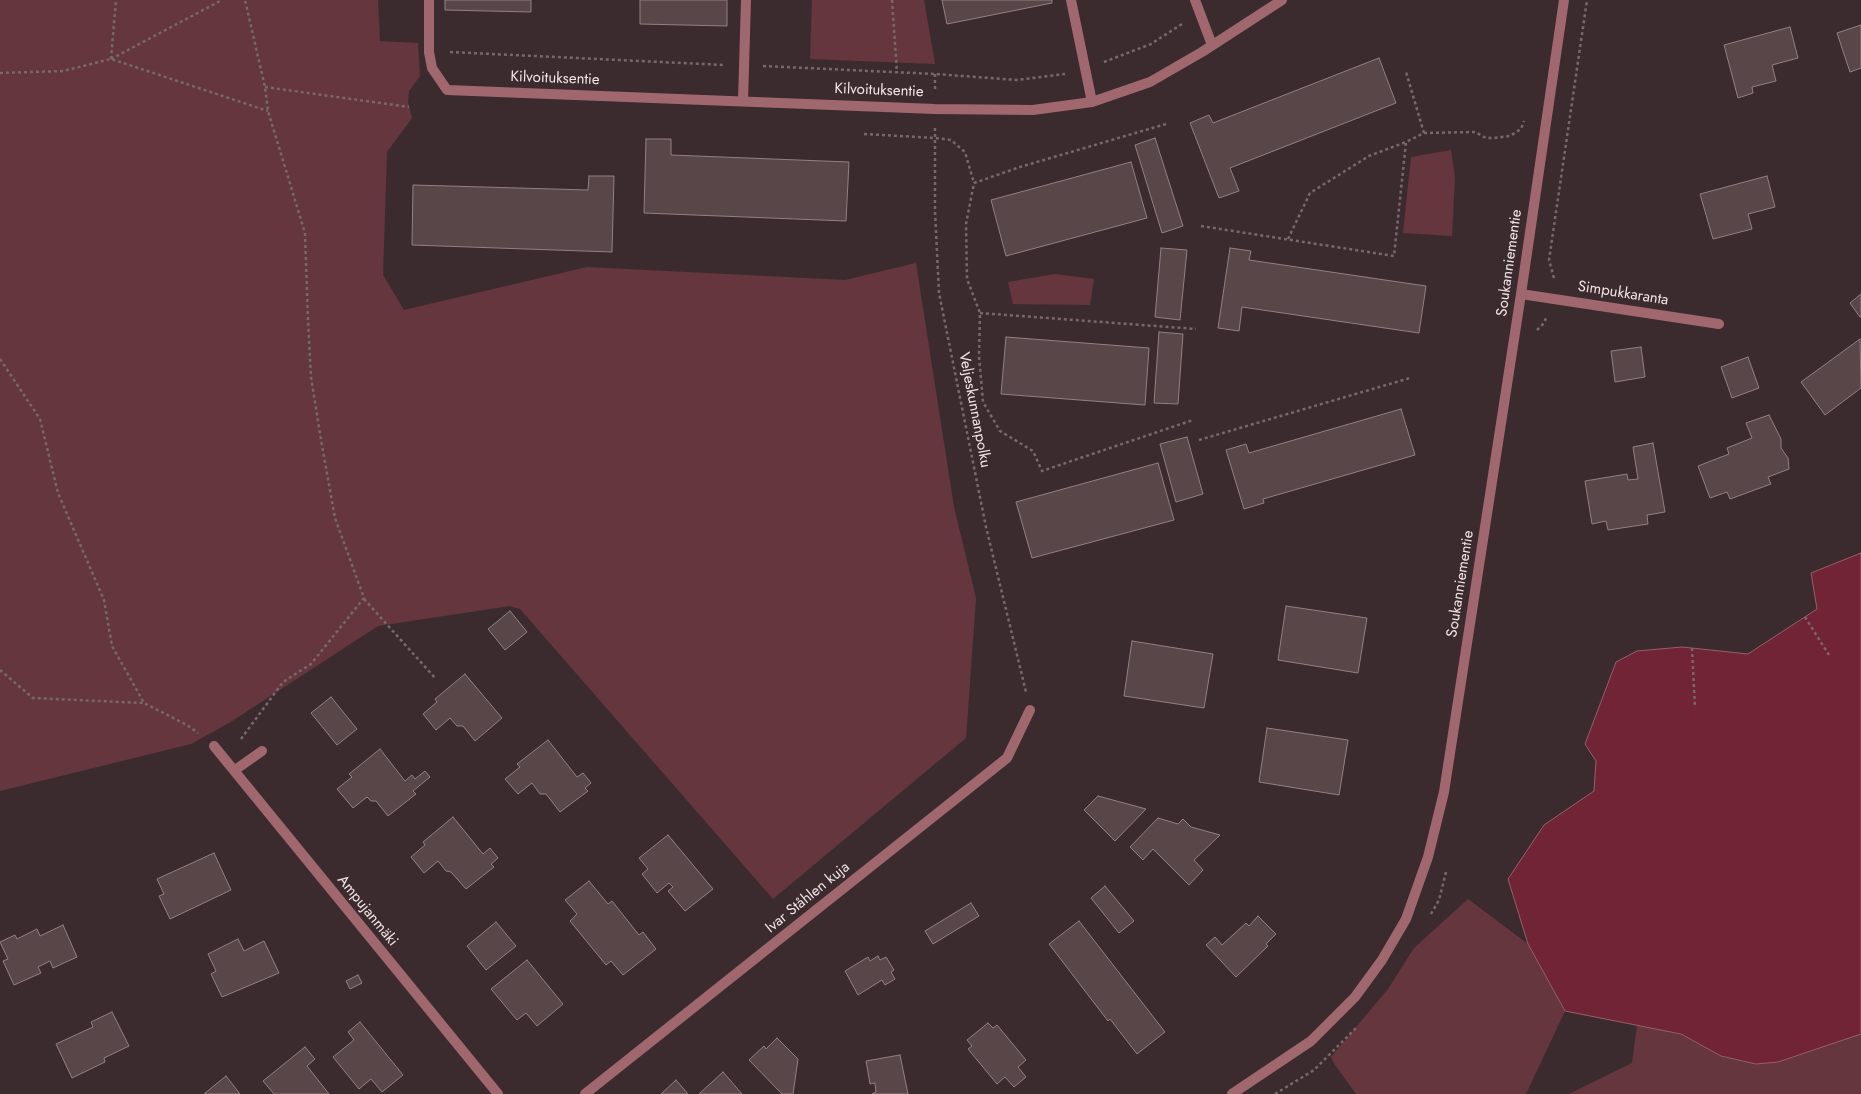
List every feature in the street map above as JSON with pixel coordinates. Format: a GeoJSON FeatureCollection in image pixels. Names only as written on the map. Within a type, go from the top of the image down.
{"type":"FeatureCollection","features":[{"type":"Feature","properties":{"kind":"street"},"geometry":{"type":"LineString","coordinates":[[429,0],[429,52]]}},
{"type":"Feature","properties":{"kind":"street"},"geometry":{"type":"LineString","coordinates":[[743,101],[746,0]]}},
{"type":"Feature","properties":{"kind":"street"},"geometry":{"type":"LineString","coordinates":[[1071,0],[1092,102]]}},
{"type":"Feature","properties":{"kind":"street"},"geometry":{"type":"LineString","coordinates":[[1195,0],[1212,45]]}},
{"type":"Feature","properties":{"kind":"street","name":"Kilvoituksentie"},"geometry":{"type":"LineString","coordinates":[[429,52],[432,68],[447,90],[935,108],[1034,110],[1092,102],[1150,82],[1212,45],[1282,0]]}},
{"type":"Feature","properties":{"kind":"street","name":"Soukanniementie"},"geometry":{"type":"LineString","coordinates":[[1232,1094],[1311,1041],[1355,997],[1382,960],[1408,912],[1428,858],[1444,792],[1521,294],[1564,0]]}},
{"type":"Feature","properties":{"kind":"street","name":"Simpukkaranta"},"geometry":{"type":"LineString","coordinates":[[1521,294],[1719,324]]}},
{"type":"Feature","properties":{"kind":"street","name":"Ivar Ståhlen kuja"},"geometry":{"type":"LineString","coordinates":[[585,1094],[1007,758],[1030,710]]}},
{"type":"Feature","properties":{"kind":"street","name":"Ampujanmäki"},"geometry":{"type":"LineString","coordinates":[[214,746],[236,770],[498,1094]]}},
{"type":"Feature","properties":{"kind":"street"},"geometry":{"type":"LineString","coordinates":[[236,770],[262,751]]}},
{"type":"Feature","properties":{"kind":"path"},"geometry":{"type":"LineString","coordinates":[[111,59],[116,0]]}},
{"type":"Feature","properties":{"kind":"path"},"geometry":{"type":"LineString","coordinates":[[0,73],[62,71],[111,59],[222,0]]}},
{"type":"Feature","properties":{"kind":"path"},"geometry":{"type":"LineString","coordinates":[[245,0],[265,86],[268,111],[305,233],[311,376],[335,518],[364,598],[436,679]]}},
{"type":"Feature","properties":{"kind":"path"},"geometry":{"type":"LineString","coordinates":[[892,0],[898,72]]}},
{"type":"Feature","properties":{"kind":"path"},"geometry":{"type":"LineString","coordinates":[[429,52],[898,72],[1017,80],[1054,77],[1086,70],[1151,44],[1200,13]]}},
{"type":"Feature","properties":{"kind":"path"},"geometry":{"type":"LineString","coordinates":[[111,59],[268,111]]}},
{"type":"Feature","properties":{"kind":"path"},"geometry":{"type":"LineString","coordinates":[[1406,72],[1424,133]]}},
{"type":"Feature","properties":{"kind":"path"},"geometry":{"type":"LineString","coordinates":[[265,86],[409,107]]}},
{"type":"Feature","properties":{"kind":"path","name":"Veljeskunnanpolku"},"geometry":{"type":"LineString","coordinates":[[935,108],[936,211],[939,293],[986,527],[1030,710]]}},
{"type":"Feature","properties":{"kind":"path"},"geometry":{"type":"LineString","coordinates":[[1288,239],[1310,193],[1369,156],[1406,142],[1424,133],[1476,132],[1486,138],[1510,136],[1521,129],[1525,119]]}},
{"type":"Feature","properties":{"kind":"path"},"geometry":{"type":"LineString","coordinates":[[974,183],[1020,167],[1166,124]]}},
{"type":"Feature","properties":{"kind":"path"},"geometry":{"type":"LineString","coordinates":[[864,134],[951,140],[965,152],[974,183],[966,224],[967,279],[980,313],[979,356],[983,402],[1000,431],[1033,451],[1042,471],[1193,420]]}},
{"type":"Feature","properties":{"kind":"path"},"geometry":{"type":"LineString","coordinates":[[1201,226],[1394,256],[1406,142]]}},
{"type":"Feature","properties":{"kind":"path"},"geometry":{"type":"LineString","coordinates":[[980,313],[1196,329]]}},
{"type":"Feature","properties":{"kind":"path"},"geometry":{"type":"LineString","coordinates":[[0,360],[40,419],[58,493],[104,600],[112,646],[144,703]]}},
{"type":"Feature","properties":{"kind":"path"},"geometry":{"type":"LineString","coordinates":[[1199,440],[1410,378]]}},
{"type":"Feature","properties":{"kind":"path"},"geometry":{"type":"LineString","coordinates":[[226,759],[283,682],[311,664],[364,598]]}},
{"type":"Feature","properties":{"kind":"path"},"geometry":{"type":"LineString","coordinates":[[1806,617],[1829,655]]}},
{"type":"Feature","properties":{"kind":"path"},"geometry":{"type":"LineString","coordinates":[[1692,648],[1695,708]]}},
{"type":"Feature","properties":{"kind":"path"},"geometry":{"type":"LineString","coordinates":[[0,670],[33,698],[144,703],[187,725],[214,746]]}},
{"type":"Feature","properties":{"kind":"shaded area"},"geometry":{"type":"Polygon","coordinates":[[[0,0],[378,0],[380,41],[418,43],[420,76],[409,91],[408,102],[412,118],[387,152],[383,275],[404,310],[587,267],[845,280],[916,263],[954,507],[976,598],[966,738],[773,899],[520,609],[510,606],[378,626],[229,723],[191,744],[0,791],[0,0]]]}},
{"type":"Feature","properties":{"kind":"shaded area"},"geometry":{"type":"Polygon","coordinates":[[[812,0],[924,0],[935,64],[810,59],[812,0]]]}},
{"type":"Feature","properties":{"kind":"shaded area"},"geometry":{"type":"Polygon","coordinates":[[[1451,150],[1455,177],[1452,236],[1403,233],[1411,157],[1451,150]]]}},
{"type":"Feature","properties":{"kind":"shaded area"},"geometry":{"type":"Polygon","coordinates":[[[1055,274],[1094,279],[1090,305],[1013,304],[1008,282],[1055,274]]]}},
{"type":"Feature","properties":{"kind":"shaded area"},"geometry":{"type":"Polygon","coordinates":[[[1861,553],[1861,1034],[1778,1062],[1756,1064],[1721,1056],[1681,1034],[1565,1011],[1528,944],[1508,879],[1544,825],[1594,791],[1596,761],[1585,744],[1616,662],[1637,651],[1682,647],[1748,654],[1817,609],[1811,573],[1861,553]]]}},
{"type":"Feature","properties":{"kind":"shaded area"},"geometry":{"type":"Polygon","coordinates":[[[1468,899],[1528,944],[1565,1011],[1526,1094],[1356,1094],[1331,1057],[1388,989],[1414,948],[1468,899]]]}},
{"type":"Feature","properties":{"kind":"shaded area"},"geometry":{"type":"Polygon","coordinates":[[[1637,1025],[1681,1034],[1721,1055],[1778,1062],[1861,1034],[1861,1094],[1569,1094],[1632,1063],[1637,1025]]]}},
{"type":"Feature","properties":{"kind":"building"},"geometry":{"type":"Polygon","coordinates":[[[445,0],[531,0],[531,12],[445,10],[445,0]]]}},
{"type":"Feature","properties":{"kind":"building"},"geometry":{"type":"Polygon","coordinates":[[[640,0],[727,0],[727,26],[640,24],[640,0]]]}},
{"type":"Feature","properties":{"kind":"building"},"geometry":{"type":"Polygon","coordinates":[[[942,0],[1052,0],[1052,3],[947,24],[942,0]]]}},
{"type":"Feature","properties":{"kind":"building"},"geometry":{"type":"Polygon","coordinates":[[[1861,25],[1861,68],[1850,72],[1837,33],[1861,25]]]}},
{"type":"Feature","properties":{"kind":"building"},"geometry":{"type":"Polygon","coordinates":[[[1790,27],[1798,58],[1772,65],[1776,81],[1752,87],[1753,93],[1738,98],[1724,45],[1790,27]]]}},
{"type":"Feature","properties":{"kind":"building"},"geometry":{"type":"Polygon","coordinates":[[[1379,58],[1396,103],[1230,168],[1239,191],[1219,198],[1190,123],[1209,115],[1213,123],[1379,58]]]}},
{"type":"Feature","properties":{"kind":"building"},"geometry":{"type":"Polygon","coordinates":[[[1155,138],[1183,226],[1162,233],[1135,145],[1155,138]]]}},
{"type":"Feature","properties":{"kind":"building"},"geometry":{"type":"Polygon","coordinates":[[[646,139],[671,139],[671,155],[849,162],[846,221],[644,213],[646,139]]]}},
{"type":"Feature","properties":{"kind":"building"},"geometry":{"type":"Polygon","coordinates":[[[1131,162],[1147,218],[1006,256],[991,200],[1131,162]]]}},
{"type":"Feature","properties":{"kind":"building"},"geometry":{"type":"Polygon","coordinates":[[[589,176],[614,176],[612,252],[412,245],[413,185],[588,190],[589,176]]]}},
{"type":"Feature","properties":{"kind":"building"},"geometry":{"type":"Polygon","coordinates":[[[1767,176],[1775,207],[1748,214],[1752,229],[1713,239],[1700,194],[1767,176]]]}},
{"type":"Feature","properties":{"kind":"building"},"geometry":{"type":"Polygon","coordinates":[[[1161,248],[1187,250],[1180,320],[1155,317],[1161,248]]]}},
{"type":"Feature","properties":{"kind":"building"},"geometry":{"type":"Polygon","coordinates":[[[1230,248],[1251,251],[1249,260],[1426,286],[1419,333],[1242,307],[1239,331],[1218,328],[1230,248]]]}},
{"type":"Feature","properties":{"kind":"building"},"geometry":{"type":"Polygon","coordinates":[[[1861,294],[1861,317],[1860,317],[1850,303],[1861,294]]]}},
{"type":"Feature","properties":{"kind":"building"},"geometry":{"type":"Polygon","coordinates":[[[1159,332],[1183,334],[1178,404],[1154,403],[1159,332]]]}},
{"type":"Feature","properties":{"kind":"building"},"geometry":{"type":"Polygon","coordinates":[[[1006,337],[1149,348],[1145,405],[1001,394],[1006,337]]]}},
{"type":"Feature","properties":{"kind":"building"},"geometry":{"type":"Polygon","coordinates":[[[1860,339],[1861,388],[1825,415],[1801,382],[1860,339]]]}},
{"type":"Feature","properties":{"kind":"building"},"geometry":{"type":"Polygon","coordinates":[[[1641,347],[1645,377],[1615,382],[1611,351],[1641,347]]]}},
{"type":"Feature","properties":{"kind":"building"},"geometry":{"type":"Polygon","coordinates":[[[1748,357],[1759,388],[1732,398],[1721,367],[1748,357]]]}},
{"type":"Feature","properties":{"kind":"building"},"geometry":{"type":"Polygon","coordinates":[[[1401,409],[1415,455],[1263,499],[1264,503],[1244,509],[1226,450],[1246,444],[1249,453],[1401,409]]]}},
{"type":"Feature","properties":{"kind":"building"},"geometry":{"type":"Polygon","coordinates":[[[1769,415],[1781,439],[1781,448],[1788,458],[1789,469],[1768,477],[1771,484],[1730,499],[1727,492],[1710,498],[1698,466],[1729,454],[1727,448],[1752,438],[1746,423],[1769,415]]]}},
{"type":"Feature","properties":{"kind":"building"},"geometry":{"type":"Polygon","coordinates":[[[1187,437],[1203,494],[1176,502],[1160,444],[1187,437]]]}},
{"type":"Feature","properties":{"kind":"building"},"geometry":{"type":"Polygon","coordinates":[[[1653,443],[1665,512],[1647,515],[1648,524],[1608,530],[1606,521],[1592,524],[1585,481],[1627,474],[1628,480],[1638,479],[1633,447],[1653,443]]]}},
{"type":"Feature","properties":{"kind":"building"},"geometry":{"type":"Polygon","coordinates":[[[1158,463],[1174,520],[1032,558],[1016,502],[1158,463]]]}},
{"type":"Feature","properties":{"kind":"building"},"geometry":{"type":"Polygon","coordinates":[[[1286,606],[1367,618],[1358,673],[1278,660],[1286,606]]]}},
{"type":"Feature","properties":{"kind":"building"},"geometry":{"type":"Polygon","coordinates":[[[510,611],[527,632],[505,650],[488,629],[510,611]]]}},
{"type":"Feature","properties":{"kind":"building"},"geometry":{"type":"Polygon","coordinates":[[[1132,641],[1213,654],[1204,708],[1124,696],[1132,641]]]}},
{"type":"Feature","properties":{"kind":"building"},"geometry":{"type":"Polygon","coordinates":[[[465,674],[502,718],[475,741],[463,726],[457,726],[450,718],[436,730],[423,714],[437,702],[435,699],[465,674]]]}},
{"type":"Feature","properties":{"kind":"building"},"geometry":{"type":"Polygon","coordinates":[[[331,697],[357,729],[337,745],[311,713],[331,697]]]}},
{"type":"Feature","properties":{"kind":"building"},"geometry":{"type":"Polygon","coordinates":[[[1267,728],[1348,740],[1339,795],[1259,782],[1267,728]]]}},
{"type":"Feature","properties":{"kind":"building"},"geometry":{"type":"Polygon","coordinates":[[[548,740],[577,777],[583,773],[591,783],[585,788],[588,791],[560,812],[546,794],[540,794],[532,783],[518,794],[505,779],[520,767],[517,764],[548,740]]]}},
{"type":"Feature","properties":{"kind":"building"},"geometry":{"type":"Polygon","coordinates":[[[380,749],[405,781],[412,775],[415,779],[425,771],[430,777],[413,791],[416,794],[388,816],[376,801],[371,801],[367,797],[353,808],[337,789],[352,777],[349,774],[380,749]]]}},
{"type":"Feature","properties":{"kind":"building"},"geometry":{"type":"Polygon","coordinates":[[[1098,796],[1146,809],[1115,841],[1084,810],[1098,796]]]}},
{"type":"Feature","properties":{"kind":"building"},"geometry":{"type":"Polygon","coordinates":[[[453,817],[483,854],[490,848],[498,858],[491,864],[494,867],[466,889],[451,872],[446,871],[438,861],[424,873],[411,857],[425,845],[423,842],[453,817]]]}},
{"type":"Feature","properties":{"kind":"building"},"geometry":{"type":"Polygon","coordinates":[[[1158,818],[1178,824],[1183,819],[1191,827],[1220,835],[1194,860],[1203,870],[1189,885],[1153,849],[1143,860],[1130,847],[1158,818]]]}},
{"type":"Feature","properties":{"kind":"building"},"geometry":{"type":"Polygon","coordinates":[[[668,835],[713,889],[685,911],[668,891],[673,887],[669,883],[657,893],[642,874],[648,869],[639,858],[668,835]]]}},
{"type":"Feature","properties":{"kind":"building"},"geometry":{"type":"Polygon","coordinates":[[[214,853],[231,890],[170,919],[159,896],[164,894],[157,879],[214,853]]]}},
{"type":"Feature","properties":{"kind":"building"},"geometry":{"type":"Polygon","coordinates":[[[589,881],[608,904],[612,901],[639,935],[643,932],[656,949],[623,975],[611,961],[606,965],[570,921],[577,914],[565,900],[589,881]]]}},
{"type":"Feature","properties":{"kind":"building"},"geometry":{"type":"Polygon","coordinates":[[[1105,886],[1134,921],[1119,933],[1091,898],[1105,886]]]}},
{"type":"Feature","properties":{"kind":"building"},"geometry":{"type":"Polygon","coordinates":[[[971,903],[979,916],[933,944],[925,931],[971,903]]]}},
{"type":"Feature","properties":{"kind":"building"},"geometry":{"type":"Polygon","coordinates":[[[1258,916],[1276,934],[1266,944],[1268,946],[1236,977],[1206,945],[1215,937],[1222,945],[1246,923],[1249,926],[1258,916]]]}},
{"type":"Feature","properties":{"kind":"building"},"geometry":{"type":"Polygon","coordinates":[[[1079,921],[1165,1032],[1137,1054],[1110,1019],[1108,1021],[1049,944],[1079,921]]]}},
{"type":"Feature","properties":{"kind":"building"},"geometry":{"type":"Polygon","coordinates":[[[496,922],[516,946],[486,970],[467,946],[496,922]]]}},
{"type":"Feature","properties":{"kind":"building"},"geometry":{"type":"Polygon","coordinates":[[[63,925],[77,957],[53,968],[50,961],[38,967],[41,973],[14,985],[3,961],[8,959],[0,942],[15,935],[17,939],[37,929],[40,936],[63,925]]]}},
{"type":"Feature","properties":{"kind":"building"},"geometry":{"type":"Polygon","coordinates":[[[238,939],[244,951],[264,941],[279,973],[222,997],[211,974],[216,971],[208,954],[238,939]]]}},
{"type":"Feature","properties":{"kind":"building"},"geometry":{"type":"Polygon","coordinates":[[[878,956],[880,960],[886,957],[894,970],[891,972],[895,979],[885,985],[882,980],[858,995],[845,971],[868,957],[870,961],[878,956]]]}},
{"type":"Feature","properties":{"kind":"building"},"geometry":{"type":"Polygon","coordinates":[[[527,960],[563,1004],[537,1026],[526,1013],[517,1020],[491,989],[527,960]]]}},
{"type":"Feature","properties":{"kind":"building"},"geometry":{"type":"Polygon","coordinates":[[[358,975],[362,983],[350,989],[346,981],[358,975]]]}},
{"type":"Feature","properties":{"kind":"building"},"geometry":{"type":"Polygon","coordinates":[[[112,1012],[129,1046],[104,1058],[105,1062],[72,1078],[56,1044],[93,1027],[91,1022],[112,1012]]]}},
{"type":"Feature","properties":{"kind":"building"},"geometry":{"type":"Polygon","coordinates":[[[360,1022],[403,1075],[382,1092],[371,1079],[359,1089],[333,1057],[354,1040],[348,1032],[360,1022]]]}},
{"type":"Feature","properties":{"kind":"building"},"geometry":{"type":"Polygon","coordinates":[[[988,1023],[993,1028],[997,1025],[1026,1060],[1018,1067],[1026,1077],[1014,1087],[1005,1077],[997,1084],[968,1049],[972,1046],[967,1040],[988,1023]]]}},
{"type":"Feature","properties":{"kind":"building"},"geometry":{"type":"Polygon","coordinates":[[[777,1038],[798,1059],[793,1094],[782,1094],[749,1060],[764,1046],[766,1049],[777,1038]]]}},
{"type":"Feature","properties":{"kind":"building"},"geometry":{"type":"Polygon","coordinates":[[[305,1047],[315,1059],[307,1066],[329,1094],[274,1094],[263,1081],[305,1047]]]}},
{"type":"Feature","properties":{"kind":"building"},"geometry":{"type":"Polygon","coordinates":[[[900,1055],[908,1094],[872,1094],[876,1092],[875,1083],[870,1084],[866,1061],[900,1055]]]}},
{"type":"Feature","properties":{"kind":"building"},"geometry":{"type":"Polygon","coordinates":[[[723,1072],[742,1094],[699,1094],[723,1072]]]}},
{"type":"Feature","properties":{"kind":"building"},"geometry":{"type":"Polygon","coordinates":[[[226,1076],[240,1094],[204,1094],[226,1076]]]}},
{"type":"Feature","properties":{"kind":"building"},"geometry":{"type":"Polygon","coordinates":[[[676,1080],[688,1094],[661,1094],[676,1080]]]}}]}
